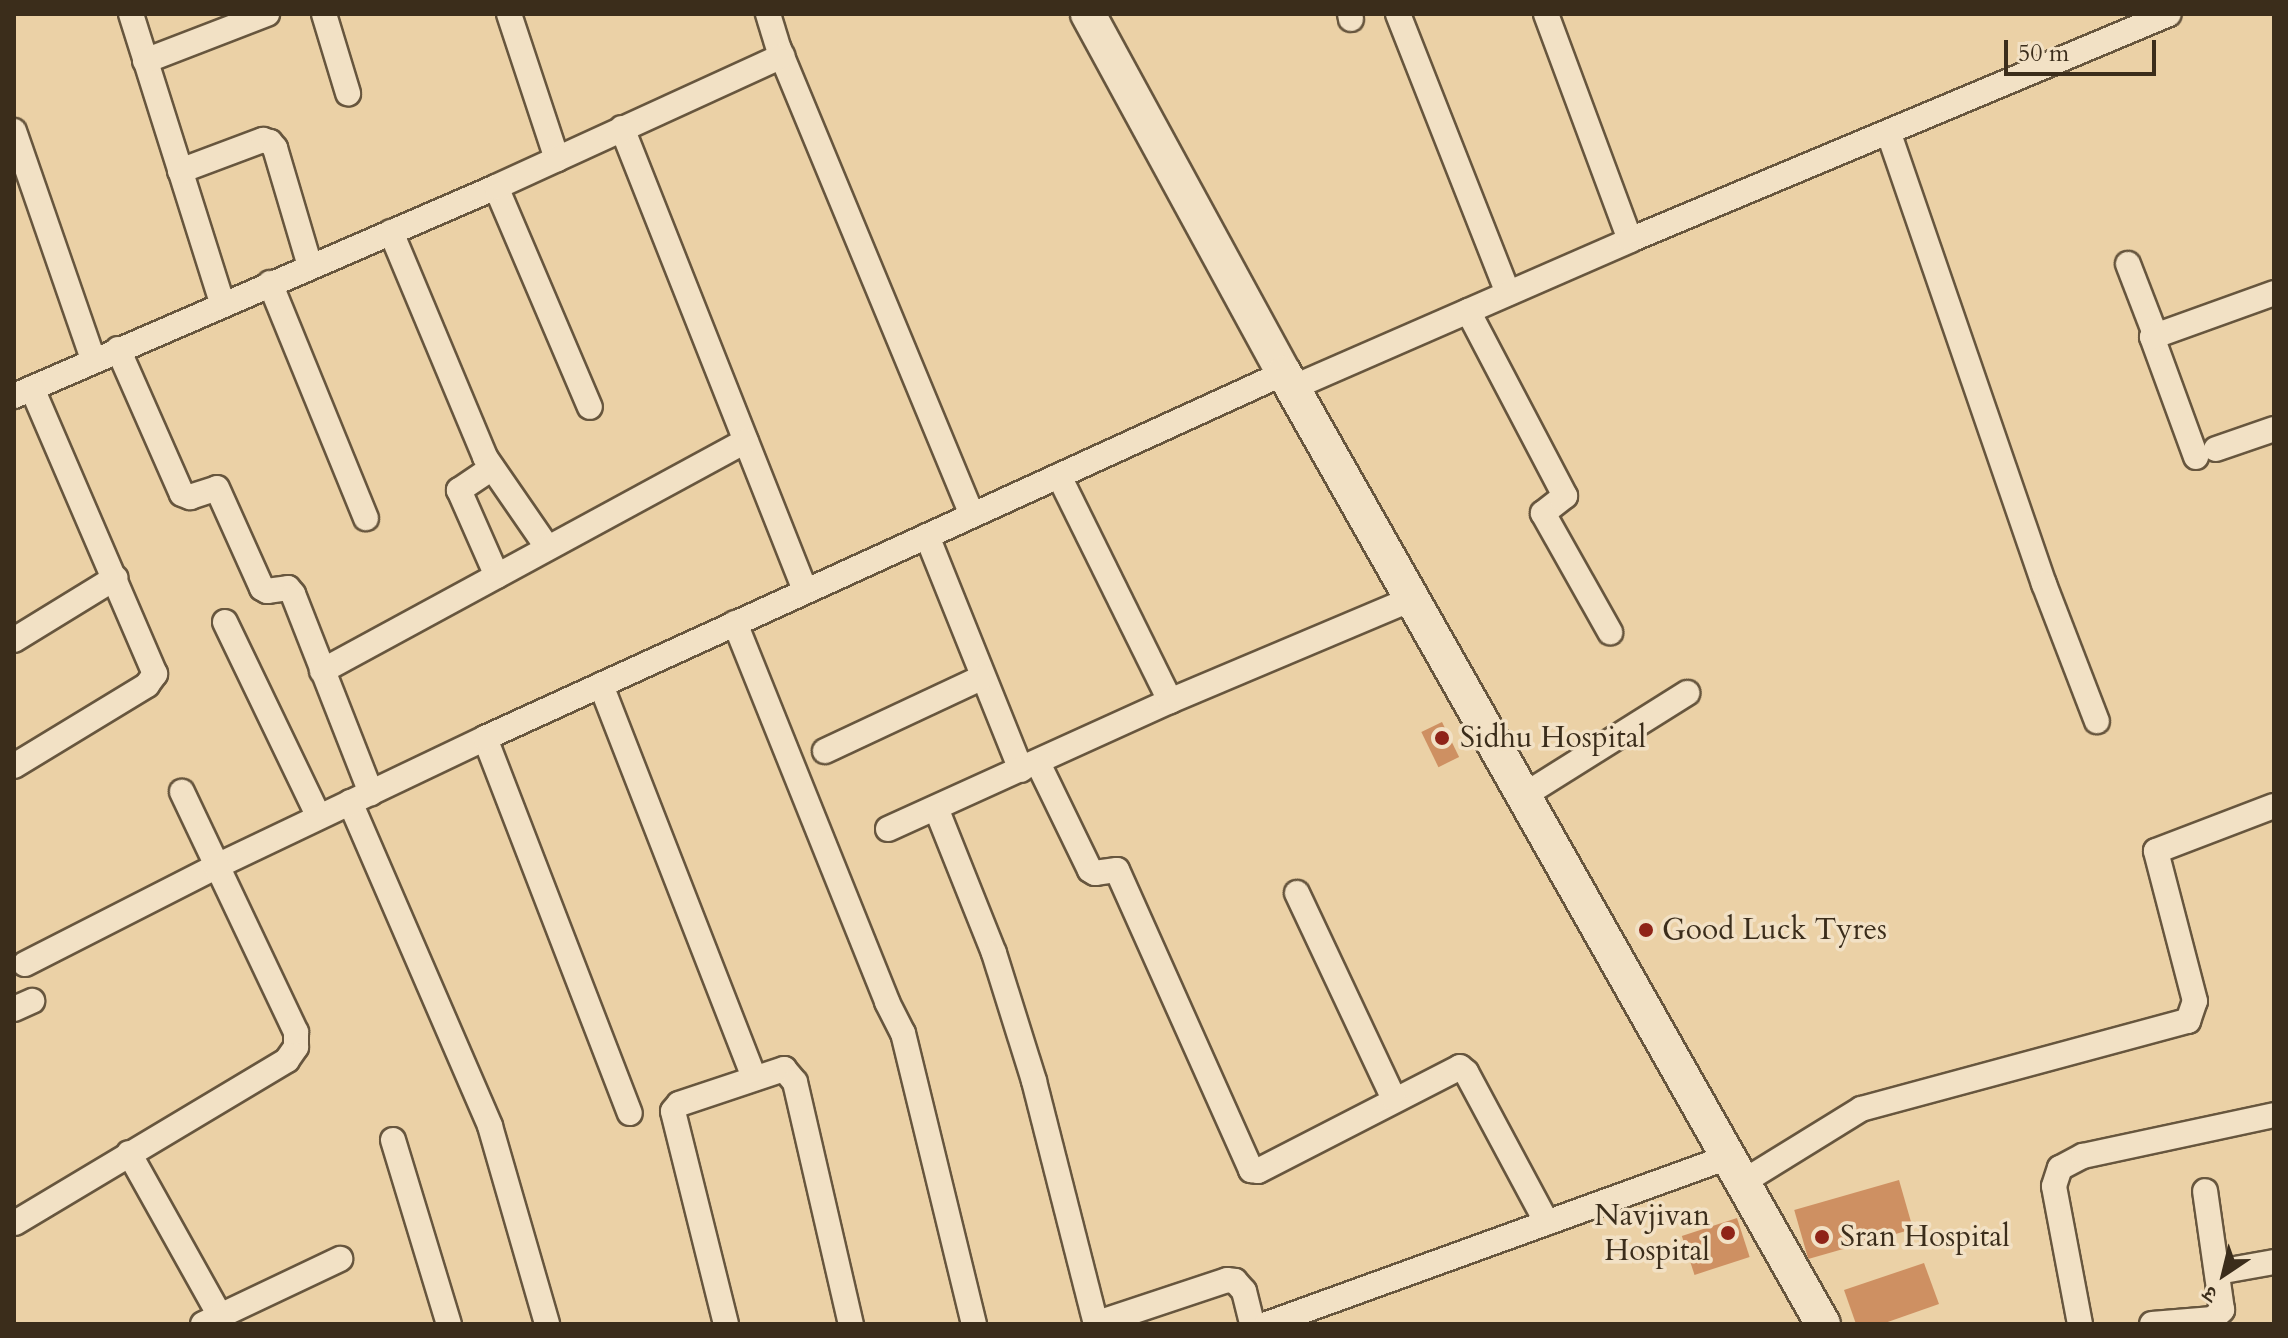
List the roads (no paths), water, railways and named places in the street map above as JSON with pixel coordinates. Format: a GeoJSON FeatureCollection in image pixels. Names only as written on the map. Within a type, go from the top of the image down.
{"type":"FeatureCollection","features":[{"type":"Feature","properties":{"kind":"main road"},"geometry":{"type":"LineString","coordinates":[[1088,14],[1288,381],[1823,1324]]}},
{"type":"Feature","properties":{"kind":"street"},"geometry":{"type":"LineString","coordinates":[[131,14],[222,303]]}},
{"type":"Feature","properties":{"kind":"street"},"geometry":{"type":"LineString","coordinates":[[145,61],[267,14]]}},
{"type":"Feature","properties":{"kind":"street"},"geometry":{"type":"LineString","coordinates":[[324,14],[348,93]]}},
{"type":"Feature","properties":{"kind":"street"},"geometry":{"type":"LineString","coordinates":[[509,14],[557,159]]}},
{"type":"Feature","properties":{"kind":"street"},"geometry":{"type":"LineString","coordinates":[[768,14],[782,56],[972,515]]}},
{"type":"Feature","properties":{"kind":"street"},"geometry":{"type":"LineString","coordinates":[[1398,14],[1508,293]]}},
{"type":"Feature","properties":{"kind":"street"},"geometry":{"type":"LineString","coordinates":[[1546,14],[1630,240]]}},
{"type":"Feature","properties":{"kind":"street"},"geometry":{"type":"LineString","coordinates":[[25,964],[215,867],[485,738],[1059,476],[1288,381],[1468,311],[1630,240],[1889,134],[2143,18],[2169,14]]}},
{"type":"Feature","properties":{"kind":"street"},"geometry":{"type":"LineString","coordinates":[[14,766],[154,678],[155,669],[115,578],[23,392],[222,303],[496,187],[782,56]]}},
{"type":"Feature","properties":{"kind":"street"},"geometry":{"type":"LineString","coordinates":[[622,128],[805,591]]}},
{"type":"Feature","properties":{"kind":"street"},"geometry":{"type":"LineString","coordinates":[[14,131],[93,359]]}},
{"type":"Feature","properties":{"kind":"street"},"geometry":{"type":"LineString","coordinates":[[1889,134],[2044,584],[2097,721]]}},
{"type":"Feature","properties":{"kind":"street"},"geometry":{"type":"LineString","coordinates":[[180,171],[263,140],[270,142],[275,148],[310,266]]}},
{"type":"Feature","properties":{"kind":"street"},"geometry":{"type":"LineString","coordinates":[[496,187],[590,407]]}},
{"type":"Feature","properties":{"kind":"street"},"geometry":{"type":"LineString","coordinates":[[391,232],[492,468],[547,547]]}},
{"type":"Feature","properties":{"kind":"street"},"geometry":{"type":"LineString","coordinates":[[2128,264],[2155,334],[2153,346],[2206,453],[2274,429]]}},
{"type":"Feature","properties":{"kind":"street"},"geometry":{"type":"LineString","coordinates":[[270,283],[366,518]]}},
{"type":"Feature","properties":{"kind":"street"},"geometry":{"type":"LineString","coordinates":[[2155,334],[2274,293]]}},
{"type":"Feature","properties":{"kind":"street"},"geometry":{"type":"LineString","coordinates":[[1468,311],[1565,496],[1543,513],[1610,632]]}},
{"type":"Feature","properties":{"kind":"street"},"geometry":{"type":"LineString","coordinates":[[118,349],[180,491],[187,497],[213,488],[219,490],[262,588],[267,591],[285,588],[293,594],[322,671],[360,798],[490,1126],[547,1324]]}},
{"type":"Feature","properties":{"kind":"street"},"geometry":{"type":"LineString","coordinates":[[322,671],[746,441]]}},
{"type":"Feature","properties":{"kind":"street"},"geometry":{"type":"LineString","coordinates":[[492,468],[463,484],[459,490],[497,576]]}},
{"type":"Feature","properties":{"kind":"street"},"geometry":{"type":"LineString","coordinates":[[1059,476],[1170,701]]}},
{"type":"Feature","properties":{"kind":"street"},"geometry":{"type":"LineString","coordinates":[[927,536],[983,677],[1030,766],[1090,870],[1095,873],[1113,868],[1117,870],[1251,1170],[1258,1171],[1452,1068],[1463,1069],[1547,1223]]}},
{"type":"Feature","properties":{"kind":"street"},"geometry":{"type":"LineString","coordinates":[[14,640],[115,578]]}},
{"type":"Feature","properties":{"kind":"street"},"geometry":{"type":"LineString","coordinates":[[888,829],[1170,701],[1411,599]]}},
{"type":"Feature","properties":{"kind":"street"},"geometry":{"type":"LineString","coordinates":[[225,622],[319,817]]}},
{"type":"Feature","properties":{"kind":"street"},"geometry":{"type":"LineString","coordinates":[[735,623],[887,1002],[903,1033],[974,1324]]}},
{"type":"Feature","properties":{"kind":"street"},"geometry":{"type":"LineString","coordinates":[[825,751],[983,677]]}},
{"type":"Feature","properties":{"kind":"street"},"geometry":{"type":"LineString","coordinates":[[601,685],[754,1078]]}},
{"type":"Feature","properties":{"kind":"street"},"geometry":{"type":"LineString","coordinates":[[1523,796],[1687,693]]}},
{"type":"Feature","properties":{"kind":"street"},"geometry":{"type":"LineString","coordinates":[[485,738],[630,1113]]}},
{"type":"Feature","properties":{"kind":"street"},"geometry":{"type":"LineString","coordinates":[[15,1223],[287,1060],[296,1047],[296,1032],[182,792]]}},
{"type":"Feature","properties":{"kind":"street"},"geometry":{"type":"LineString","coordinates":[[1267,1324],[1547,1223],[1736,1170],[1861,1109],[2188,1021],[2195,1001],[2156,851],[2274,806]]}},
{"type":"Feature","properties":{"kind":"street"},"geometry":{"type":"LineString","coordinates":[[936,808],[994,953],[1034,1081],[1096,1324],[1227,1280],[1235,1281],[1244,1291],[1252,1324]]}},
{"type":"Feature","properties":{"kind":"street"},"geometry":{"type":"LineString","coordinates":[[1297,893],[1394,1099]]}},
{"type":"Feature","properties":{"kind":"street"},"geometry":{"type":"LineString","coordinates":[[726,1324],[673,1111],[679,1104],[779,1070],[794,1077],[851,1324]]}},
{"type":"Feature","properties":{"kind":"street"},"geometry":{"type":"LineString","coordinates":[[2080,1324],[2054,1186],[2060,1168],[2083,1156],[2274,1115]]}},
{"type":"Feature","properties":{"kind":"street"},"geometry":{"type":"LineString","coordinates":[[393,1140],[449,1324]]}},
{"type":"Feature","properties":{"kind":"street"},"geometry":{"type":"LineString","coordinates":[[129,1153],[228,1317],[340,1259]]}},
{"type":"Feature","properties":{"kind":"street"},"geometry":{"type":"LineString","coordinates":[[2152,1324],[2217,1317],[2223,1306],[2205,1191]]}},
{"type":"Feature","properties":{"kind":"street"},"geometry":{"type":"LineString","coordinates":[[2218,1272],[2274,1262]]}},
{"type":"Feature","properties":{"kind":"place","name":"Sidhu Hospital"},"geometry":{"type":"Point","coordinates":[1442,738]}},
{"type":"Feature","properties":{"kind":"place","name":"Good Luck Tyres"},"geometry":{"type":"Point","coordinates":[1646,930]}},
{"type":"Feature","properties":{"kind":"place","name":"Navjivan Hospital"},"geometry":{"type":"Point","coordinates":[1728,1233]}},
{"type":"Feature","properties":{"kind":"place","name":"Sran Hospital"},"geometry":{"type":"Point","coordinates":[1822,1237]}}]}
